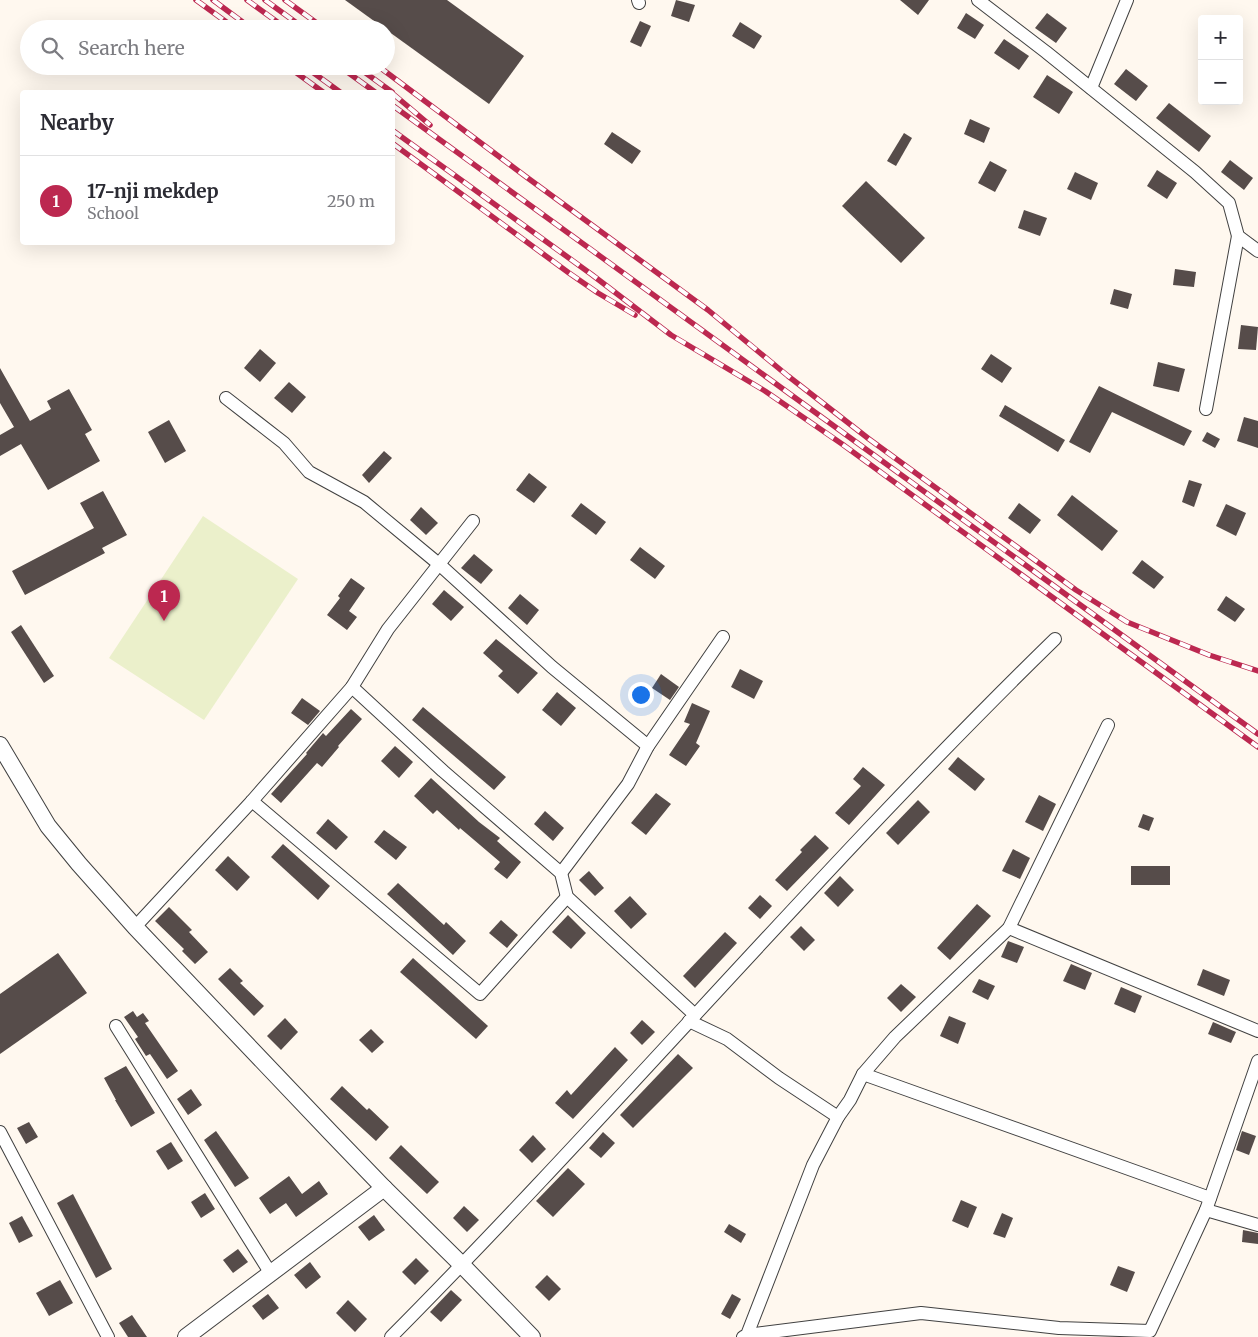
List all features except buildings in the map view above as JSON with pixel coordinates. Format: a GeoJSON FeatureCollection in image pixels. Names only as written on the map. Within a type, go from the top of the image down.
{"type":"FeatureCollection","features":[{"type":"Feature","properties":{"kind":"street"},"geometry":{"type":"LineString","coordinates":[[978,0],[1195,172],[1229,203],[1238,236],[1206,409]]}},
{"type":"Feature","properties":{"kind":"street"},"geometry":{"type":"LineString","coordinates":[[1091,88],[1126,0]]}},
{"type":"Feature","properties":{"kind":"street"},"geometry":{"type":"LineString","coordinates":[[1238,236],[1258,251]]}},
{"type":"Feature","properties":{"kind":"street"},"geometry":{"type":"LineString","coordinates":[[226,398],[284,443],[309,472],[364,502],[440,565],[552,667],[648,746]]}},
{"type":"Feature","properties":{"kind":"street"},"geometry":{"type":"LineString","coordinates":[[135,927],[252,801],[352,687],[388,629],[473,522]]}},
{"type":"Feature","properties":{"kind":"street"},"geometry":{"type":"LineString","coordinates":[[561,873],[628,784],[648,746],[723,637]]}},
{"type":"Feature","properties":{"kind":"street"},"geometry":{"type":"LineString","coordinates":[[391,1337],[462,1265],[986,706],[1055,639]]}},
{"type":"Feature","properties":{"kind":"street"},"geometry":{"type":"LineString","coordinates":[[352,687],[443,771],[561,873],[568,897],[692,1018],[727,1038],[778,1078],[838,1117]]}},
{"type":"Feature","properties":{"kind":"street"},"geometry":{"type":"LineString","coordinates":[[1108,725],[1009,928],[894,1037],[863,1074],[813,1165],[745,1336],[921,1313],[1059,1328],[1150,1331],[1208,1204],[1258,1061]]}},
{"type":"Feature","properties":{"kind":"street"},"geometry":{"type":"LineString","coordinates":[[0,745],[48,826],[135,927],[384,1188],[532,1337]]}},
{"type":"Feature","properties":{"kind":"street"},"geometry":{"type":"LineString","coordinates":[[252,801],[480,994],[568,897]]}},
{"type":"Feature","properties":{"kind":"street"},"geometry":{"type":"LineString","coordinates":[[1009,928],[1258,1031]]}},
{"type":"Feature","properties":{"kind":"street"},"geometry":{"type":"LineString","coordinates":[[116,1026],[272,1274]]}},
{"type":"Feature","properties":{"kind":"street"},"geometry":{"type":"LineString","coordinates":[[863,1074],[1208,1204],[1258,1225]]}},
{"type":"Feature","properties":{"kind":"street"},"geometry":{"type":"LineString","coordinates":[[0,1132],[108,1337]]}},
{"type":"Feature","properties":{"kind":"street"},"geometry":{"type":"LineString","coordinates":[[186,1337],[384,1188]]}},
{"type":"Feature","properties":{"kind":"green space"},"geometry":{"type":"Polygon","coordinates":[[[203,516],[298,579],[204,720],[109,658],[203,516]]]}},
{"type":"Feature","properties":{"kind":"railway"},"geometry":{"type":"LineString","coordinates":[[196,0],[224,20]]}},
{"type":"Feature","properties":{"kind":"railway"},"geometry":{"type":"LineString","coordinates":[[213,0],[240,20]]}},
{"type":"Feature","properties":{"kind":"railway"},"geometry":{"type":"LineString","coordinates":[[247,0],[275,20]]}},
{"type":"Feature","properties":{"kind":"railway"},"geometry":{"type":"LineString","coordinates":[[265,0],[293,20]]}},
{"type":"Feature","properties":{"kind":"railway"},"geometry":{"type":"LineString","coordinates":[[285,0],[313,20]]}},
{"type":"Feature","properties":{"kind":"railway"},"geometry":{"type":"LineString","coordinates":[[299,75],[320,90]]}},
{"type":"Feature","properties":{"kind":"railway"},"geometry":{"type":"LineString","coordinates":[[316,75],[337,90]]}},
{"type":"Feature","properties":{"kind":"railway"},"geometry":{"type":"LineString","coordinates":[[351,75],[372,90]]}},
{"type":"Feature","properties":{"kind":"railway"},"geometry":{"type":"LineString","coordinates":[[368,75],[389,90]]}},
{"type":"Feature","properties":{"kind":"railway"},"geometry":{"type":"LineString","coordinates":[[390,75],[708,310],[869,439],[1076,590],[1127,622],[1209,655],[1258,671]]}},
{"type":"Feature","properties":{"kind":"railway"},"geometry":{"type":"LineString","coordinates":[[395,96],[430,125]]}},
{"type":"Feature","properties":{"kind":"railway"},"geometry":{"type":"LineString","coordinates":[[395,107],[1258,734]]}},
{"type":"Feature","properties":{"kind":"railway"},"geometry":{"type":"LineString","coordinates":[[395,132],[591,274],[671,335],[765,391],[842,444],[1258,747]]}},
{"type":"Feature","properties":{"kind":"railway"},"geometry":{"type":"LineString","coordinates":[[395,145],[569,273],[635,315]]}},
{"type":"Feature","properties":{"kind":"place","name":"17-nji mekdep"},"geometry":{"type":"Point","coordinates":[164,621]}}]}
